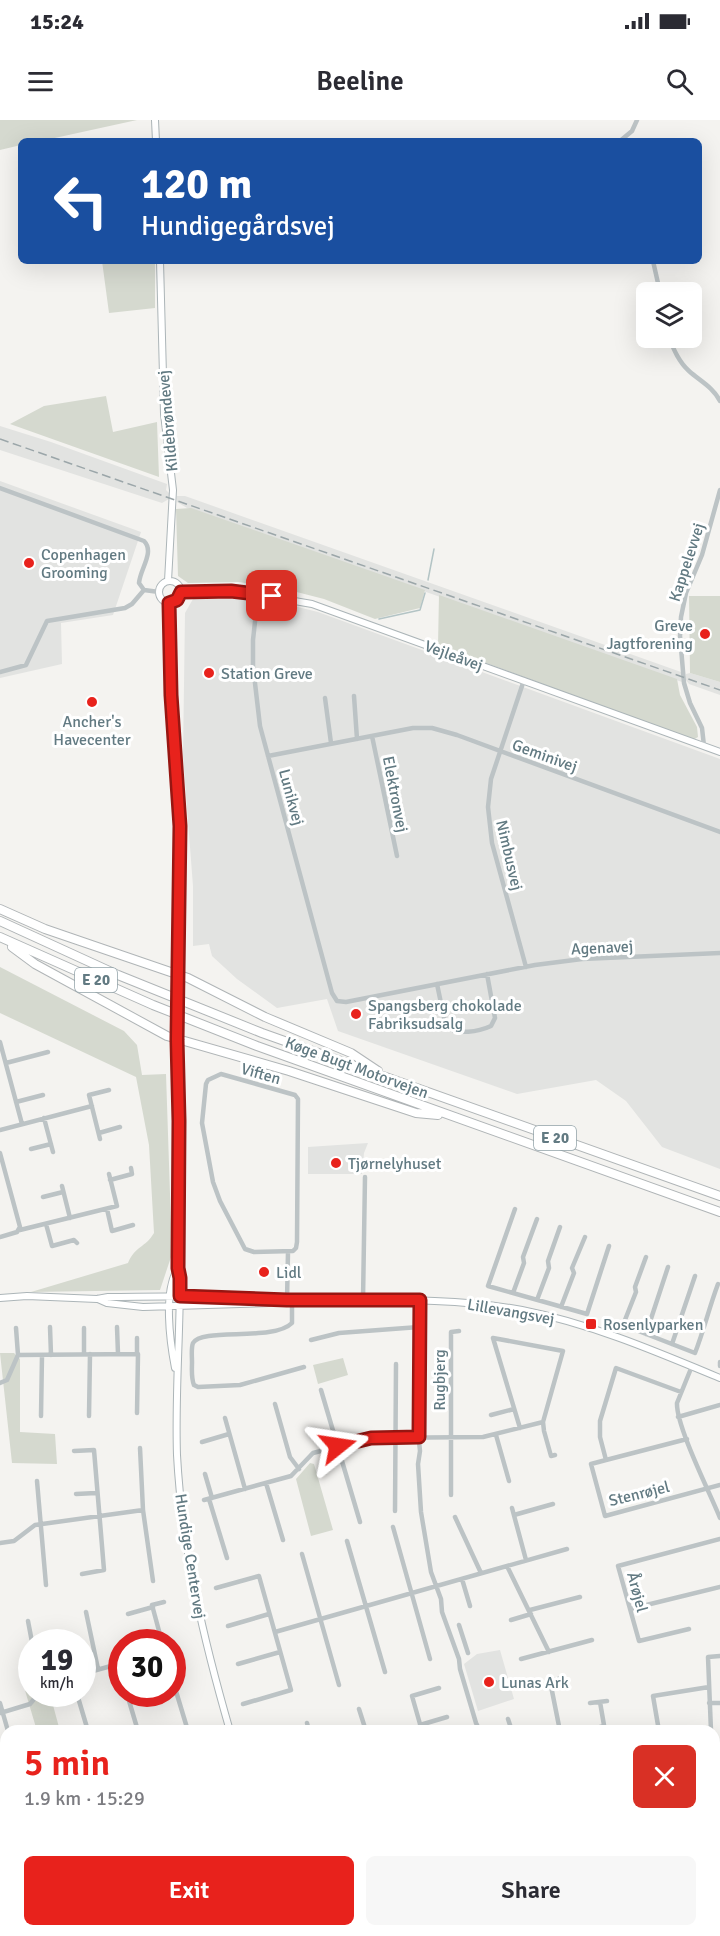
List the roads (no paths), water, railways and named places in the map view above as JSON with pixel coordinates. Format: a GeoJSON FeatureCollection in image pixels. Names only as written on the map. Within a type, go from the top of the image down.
{"type":"FeatureCollection","features":[{"type":"Feature","properties":{"kind":"highway"},"geometry":{"type":"LineString","coordinates":[[0,909],[103,951],[178,974],[265,1017],[351,1053],[391,1079]]}},
{"type":"Feature","properties":{"kind":"highway","name":"Køge Bugt Motorvejen"},"geometry":{"type":"LineString","coordinates":[[0,921],[199,1008],[720,1196]]}},
{"type":"Feature","properties":{"kind":"highway"},"geometry":{"type":"LineString","coordinates":[[0,937],[35,964],[177,1040],[289,1071],[416,1113],[450,1116]]}},
{"type":"Feature","properties":{"kind":"highway","name":"Køge Bugt Motorvejen"},"geometry":{"type":"LineString","coordinates":[[0,937],[193,1022],[720,1212]]}},
{"type":"Feature","properties":{"kind":"street"},"geometry":{"type":"LineString","coordinates":[[155,120],[156,138]]}},
{"type":"Feature","properties":{"kind":"street"},"geometry":{"type":"LineString","coordinates":[[624,138],[632,131],[637,120]]}},
{"type":"Feature","properties":{"kind":"street","name":"Kildebrøndevej"},"geometry":{"type":"LineString","coordinates":[[160,264],[164,414],[173,490],[168,581]]}},
{"type":"Feature","properties":{"kind":"street"},"geometry":{"type":"LineString","coordinates":[[654,264],[658,282]]}},
{"type":"Feature","properties":{"kind":"street"},"geometry":{"type":"LineString","coordinates":[[674,348],[681,363],[707,384],[720,401]]}},
{"type":"Feature","properties":{"kind":"street"},"geometry":{"type":"LineString","coordinates":[[0,488],[144,541],[149,551],[139,579],[141,586],[144,590],[159,592]]}},
{"type":"Feature","properties":{"kind":"street","name":"Kappelevvej"},"geometry":{"type":"LineString","coordinates":[[704,746],[702,728],[690,703],[684,683],[680,636],[681,616],[686,593],[702,555],[720,490]]}},
{"type":"Feature","properties":{"kind":"street"},"geometry":{"type":"LineString","coordinates":[[168,581],[176,582],[181,592],[177,600],[169,603],[161,598],[160,586],[168,581]]}},
{"type":"Feature","properties":{"kind":"street"},"geometry":{"type":"LineString","coordinates":[[0,672],[26,665],[47,621],[125,608],[132,604],[144,590]]}},
{"type":"Feature","properties":{"kind":"street","name":"Vejleåvej"},"geometry":{"type":"LineString","coordinates":[[181,592],[219,591],[258,594],[312,604],[720,752]]}},
{"type":"Feature","properties":{"kind":"street","name":"Lunikvej"},"geometry":{"type":"LineString","coordinates":[[258,594],[253,640],[253,674],[260,726],[332,993],[337,1001]]}},
{"type":"Feature","properties":{"kind":"street"},"geometry":{"type":"LineString","coordinates":[[169,603],[171,695],[180,826],[178,974]]}},
{"type":"Feature","properties":{"kind":"street","name":"Nimbusvej"},"geometry":{"type":"LineString","coordinates":[[524,680],[490,779],[488,822],[526,967]]}},
{"type":"Feature","properties":{"kind":"street"},"geometry":{"type":"LineString","coordinates":[[354,696],[357,739]]}},
{"type":"Feature","properties":{"kind":"street"},"geometry":{"type":"LineString","coordinates":[[325,698],[331,743]]}},
{"type":"Feature","properties":{"kind":"street","name":"Geminivej"},"geometry":{"type":"LineString","coordinates":[[268,756],[413,728],[432,728],[457,735],[720,832]]}},
{"type":"Feature","properties":{"kind":"street","name":"Elektronvej"},"geometry":{"type":"LineString","coordinates":[[372,736],[397,856]]}},
{"type":"Feature","properties":{"kind":"street","name":"Agenavej"},"geometry":{"type":"LineString","coordinates":[[337,1001],[346,1002],[487,974],[582,959],[720,953]]}},
{"type":"Feature","properties":{"kind":"street","name":"Hundige Centervej"},"geometry":{"type":"LineString","coordinates":[[178,974],[180,1305],[177,1454],[182,1513],[192,1581],[209,1660],[228,1725]]}},
{"type":"Feature","properties":{"kind":"street"},"geometry":{"type":"LineString","coordinates":[[437,984],[446,1027],[463,1032],[474,1031],[490,1026],[495,1018],[487,974]]}},
{"type":"Feature","properties":{"kind":"street"},"geometry":{"type":"LineString","coordinates":[[0,1042],[22,1124]]}},
{"type":"Feature","properties":{"kind":"street"},"geometry":{"type":"LineString","coordinates":[[6,1063],[48,1052]]}},
{"type":"Feature","properties":{"kind":"street","name":"Viften"},"geometry":{"type":"LineString","coordinates":[[222,1074],[284,1092],[298,1099],[297,1242],[296,1248],[288,1252],[254,1252],[245,1249],[217,1193],[202,1123],[206,1084],[208,1080],[218,1075],[222,1074]]}},
{"type":"Feature","properties":{"kind":"street"},"geometry":{"type":"LineString","coordinates":[[109,1090],[89,1095],[99,1136],[120,1127]]}},
{"type":"Feature","properties":{"kind":"street"},"geometry":{"type":"LineString","coordinates":[[16,1102],[43,1095]]}},
{"type":"Feature","properties":{"kind":"street"},"geometry":{"type":"LineString","coordinates":[[0,1130],[92,1106]]}},
{"type":"Feature","properties":{"kind":"street"},"geometry":{"type":"LineString","coordinates":[[44,1118],[53,1152]]}},
{"type":"Feature","properties":{"kind":"street"},"geometry":{"type":"LineString","coordinates":[[31,1149],[51,1144]]}},
{"type":"Feature","properties":{"kind":"street"},"geometry":{"type":"LineString","coordinates":[[0,1153],[20,1230]]}},
{"type":"Feature","properties":{"kind":"street"},"geometry":{"type":"LineString","coordinates":[[0,1237],[117,1206],[109,1177],[132,1174],[130,1168]]}},
{"type":"Feature","properties":{"kind":"street"},"geometry":{"type":"LineString","coordinates":[[363,1300],[365,1178]]}},
{"type":"Feature","properties":{"kind":"street"},"geometry":{"type":"LineString","coordinates":[[62,1186],[70,1218]]}},
{"type":"Feature","properties":{"kind":"street"},"geometry":{"type":"LineString","coordinates":[[43,1197],[63,1192]]}},
{"type":"Feature","properties":{"kind":"street"},"geometry":{"type":"LineString","coordinates":[[107,1209],[112,1231],[133,1226]]}},
{"type":"Feature","properties":{"kind":"street"},"geometry":{"type":"LineString","coordinates":[[515,1209],[488,1286],[587,1314],[609,1246]]}},
{"type":"Feature","properties":{"kind":"street"},"geometry":{"type":"LineString","coordinates":[[513,1293],[537,1219]]}},
{"type":"Feature","properties":{"kind":"street"},"geometry":{"type":"LineString","coordinates":[[46,1224],[52,1246],[74,1240],[77,1243]]}},
{"type":"Feature","properties":{"kind":"street"},"geometry":{"type":"LineString","coordinates":[[537,1300],[549,1268],[548,1261],[560,1227]]}},
{"type":"Feature","properties":{"kind":"street"},"geometry":{"type":"LineString","coordinates":[[561,1307],[574,1273],[572,1268],[585,1237]]}},
{"type":"Feature","properties":{"kind":"street","name":"Viften"},"geometry":{"type":"LineString","coordinates":[[288,1252],[292,1323],[283,1329],[267,1333],[206,1336],[196,1340],[192,1346],[192,1379],[198,1388],[235,1386],[304,1367]]}},
{"type":"Feature","properties":{"kind":"street"},"geometry":{"type":"LineString","coordinates":[[646,1257],[623,1325],[695,1353],[706,1326],[705,1319],[718,1284]]}},
{"type":"Feature","properties":{"kind":"street"},"geometry":{"type":"LineString","coordinates":[[646,1334],[668,1267]]}},
{"type":"Feature","properties":{"kind":"street","name":"Hundige Centervej"},"geometry":{"type":"LineString","coordinates":[[177,1377],[170,1335],[170,1306],[172,1276],[178,1268]]}},
{"type":"Feature","properties":{"kind":"street"},"geometry":{"type":"LineString","coordinates":[[672,1344],[694,1276]]}},
{"type":"Feature","properties":{"kind":"street","name":"Lillevangsvej"},"geometry":{"type":"LineString","coordinates":[[0,1298],[27,1296],[97,1299],[180,1296],[289,1301]]}},
{"type":"Feature","properties":{"kind":"street","name":"Lillevangsvej"},"geometry":{"type":"LineString","coordinates":[[97,1299],[130,1306],[363,1300],[420,1300],[500,1306],[571,1322],[629,1340],[720,1378]]}},
{"type":"Feature","properties":{"kind":"street"},"geometry":{"type":"LineString","coordinates":[[420,1300],[418,1464],[421,1512],[431,1572],[441,1599],[442,1612],[477,1725]]}},
{"type":"Feature","properties":{"kind":"street"},"geometry":{"type":"LineString","coordinates":[[571,1322],[575,1311]]}},
{"type":"Feature","properties":{"kind":"street"},"geometry":{"type":"LineString","coordinates":[[50,1327],[51,1354]]}},
{"type":"Feature","properties":{"kind":"street"},"geometry":{"type":"LineString","coordinates":[[117,1327],[118,1354]]}},
{"type":"Feature","properties":{"kind":"street"},"geometry":{"type":"LineString","coordinates":[[311,1340],[339,1333],[419,1327]]}},
{"type":"Feature","properties":{"kind":"street"},"geometry":{"type":"LineString","coordinates":[[0,1383],[7,1380],[18,1355],[16,1328]]}},
{"type":"Feature","properties":{"kind":"street"},"geometry":{"type":"LineString","coordinates":[[84,1328],[89,1416]]}},
{"type":"Feature","properties":{"kind":"street"},"geometry":{"type":"LineString","coordinates":[[629,1340],[633,1329]]}},
{"type":"Feature","properties":{"kind":"street","name":"Rugbjerg"},"geometry":{"type":"LineString","coordinates":[[451,1496],[451,1332],[459,1331]]}},
{"type":"Feature","properties":{"kind":"street"},"geometry":{"type":"LineString","coordinates":[[520,1428],[492,1337],[563,1351],[543,1422],[551,1456],[555,1455]]}},
{"type":"Feature","properties":{"kind":"street"},"geometry":{"type":"LineString","coordinates":[[136,1338],[137,1413]]}},
{"type":"Feature","properties":{"kind":"street"},"geometry":{"type":"LineString","coordinates":[[18,1355],[136,1354]]}},
{"type":"Feature","properties":{"kind":"street"},"geometry":{"type":"LineString","coordinates":[[41,1416],[42,1355]]}},
{"type":"Feature","properties":{"kind":"street"},"geometry":{"type":"LineString","coordinates":[[395,1511],[393,1390],[396,1364]]}},
{"type":"Feature","properties":{"kind":"street"},"geometry":{"type":"LineString","coordinates":[[692,1366],[677,1403],[678,1417],[720,1518]]}},
{"type":"Feature","properties":{"kind":"street"},"geometry":{"type":"LineString","coordinates":[[681,1392],[616,1368],[600,1421],[600,1437],[606,1460],[687,1439]]}},
{"type":"Feature","properties":{"kind":"street"},"geometry":{"type":"LineString","coordinates":[[321,1390],[360,1522]]}},
{"type":"Feature","properties":{"kind":"street"},"geometry":{"type":"LineString","coordinates":[[275,1404],[290,1457],[299,1469]]}},
{"type":"Feature","properties":{"kind":"street"},"geometry":{"type":"LineString","coordinates":[[678,1417],[720,1405]]}},
{"type":"Feature","properties":{"kind":"street"},"geometry":{"type":"LineString","coordinates":[[492,1415],[514,1409]]}},
{"type":"Feature","properties":{"kind":"street"},"geometry":{"type":"LineString","coordinates":[[225,1418],[245,1489]]}},
{"type":"Feature","properties":{"kind":"street"},"geometry":{"type":"LineString","coordinates":[[208,1499],[291,1476],[312,1454],[371,1438],[496,1436],[543,1422]]}},
{"type":"Feature","properties":{"kind":"street"},"geometry":{"type":"LineString","coordinates":[[202,1442],[229,1434]]}},
{"type":"Feature","properties":{"kind":"street"},"geometry":{"type":"LineString","coordinates":[[496,1436],[509,1481]]}},
{"type":"Feature","properties":{"kind":"street"},"geometry":{"type":"LineString","coordinates":[[140,1448],[143,1510],[153,1581]]}},
{"type":"Feature","properties":{"kind":"street"},"geometry":{"type":"LineString","coordinates":[[74,1451],[94,1449],[104,1570],[82,1574]]}},
{"type":"Feature","properties":{"kind":"street","name":"Stenrøjel"},"geometry":{"type":"LineString","coordinates":[[606,1460],[591,1464],[605,1516],[708,1488]]}},
{"type":"Feature","properties":{"kind":"street"},"geometry":{"type":"LineString","coordinates":[[205,1474],[208,1499],[226,1558]]}},
{"type":"Feature","properties":{"kind":"street"},"geometry":{"type":"LineString","coordinates":[[37,1481],[46,1585]]}},
{"type":"Feature","properties":{"kind":"street"},"geometry":{"type":"LineString","coordinates":[[266,1483],[283,1540]]}},
{"type":"Feature","properties":{"kind":"street"},"geometry":{"type":"LineString","coordinates":[[708,1488],[720,1485]]}},
{"type":"Feature","properties":{"kind":"street"},"geometry":{"type":"LineString","coordinates":[[76,1494],[96,1493]]}},
{"type":"Feature","properties":{"kind":"street"},"geometry":{"type":"LineString","coordinates":[[514,1515],[553,1504]]}},
{"type":"Feature","properties":{"kind":"street"},"geometry":{"type":"LineString","coordinates":[[512,1508],[526,1560]]}},
{"type":"Feature","properties":{"kind":"street"},"geometry":{"type":"LineString","coordinates":[[0,1543],[14,1541],[32,1527],[40,1525],[143,1510]]}},
{"type":"Feature","properties":{"kind":"street"},"geometry":{"type":"LineString","coordinates":[[455,1517],[481,1574]]}},
{"type":"Feature","properties":{"kind":"street"},"geometry":{"type":"LineString","coordinates":[[393,1527],[430,1659]]}},
{"type":"Feature","properties":{"kind":"street","name":"Årøjel"},"geometry":{"type":"LineString","coordinates":[[688,1629],[639,1641],[618,1566],[720,1539]]}},
{"type":"Feature","properties":{"kind":"street"},"geometry":{"type":"LineString","coordinates":[[347,1541],[385,1672]]}},
{"type":"Feature","properties":{"kind":"street"},"geometry":{"type":"LineString","coordinates":[[275,1632],[567,1549]]}},
{"type":"Feature","properties":{"kind":"street"},"geometry":{"type":"LineString","coordinates":[[302,1554],[339,1685]]}},
{"type":"Feature","properties":{"kind":"street"},"geometry":{"type":"LineString","coordinates":[[507,1566],[549,1652]]}},
{"type":"Feature","properties":{"kind":"street"},"geometry":{"type":"LineString","coordinates":[[216,1587],[259,1573],[291,1690],[296,1694]]}},
{"type":"Feature","properties":{"kind":"street"},"geometry":{"type":"LineString","coordinates":[[462,1579],[470,1606]]}},
{"type":"Feature","properties":{"kind":"street"},"geometry":{"type":"LineString","coordinates":[[630,1609],[720,1587]]}},
{"type":"Feature","properties":{"kind":"street"},"geometry":{"type":"LineString","coordinates":[[511,1620],[580,1596]]}},
{"type":"Feature","properties":{"kind":"street"},"geometry":{"type":"LineString","coordinates":[[128,1614],[164,1602]]}},
{"type":"Feature","properties":{"kind":"street"},"geometry":{"type":"LineString","coordinates":[[153,1607],[159,1629]]}},
{"type":"Feature","properties":{"kind":"street"},"geometry":{"type":"LineString","coordinates":[[86,1612],[99,1669]]}},
{"type":"Feature","properties":{"kind":"street"},"geometry":{"type":"LineString","coordinates":[[228,1626],[269,1614]]}},
{"type":"Feature","properties":{"kind":"street"},"geometry":{"type":"LineString","coordinates":[[28,1621],[30,1629]]}},
{"type":"Feature","properties":{"kind":"street"},"geometry":{"type":"LineString","coordinates":[[459,1625],[468,1653]]}},
{"type":"Feature","properties":{"kind":"street"},"geometry":{"type":"LineString","coordinates":[[452,1642],[463,1638]]}},
{"type":"Feature","properties":{"kind":"street"},"geometry":{"type":"LineString","coordinates":[[521,1659],[592,1640]]}},
{"type":"Feature","properties":{"kind":"street"},"geometry":{"type":"LineString","coordinates":[[238,1664],[280,1652]]}},
{"type":"Feature","properties":{"kind":"street"},"geometry":{"type":"LineString","coordinates":[[711,1725],[708,1657],[720,1656]]}},
{"type":"Feature","properties":{"kind":"street"},"geometry":{"type":"LineString","coordinates":[[96,1670],[108,1666]]}},
{"type":"Feature","properties":{"kind":"street"},"geometry":{"type":"LineString","coordinates":[[559,1725],[550,1681],[561,1678]]}},
{"type":"Feature","properties":{"kind":"street"},"geometry":{"type":"LineString","coordinates":[[658,1725],[652,1696],[709,1687]]}},
{"type":"Feature","properties":{"kind":"street"},"geometry":{"type":"LineString","coordinates":[[439,1688],[412,1696],[420,1725],[447,1717]]}},
{"type":"Feature","properties":{"kind":"street"},"geometry":{"type":"LineString","coordinates":[[243,1704],[291,1690]]}},
{"type":"Feature","properties":{"kind":"street"},"geometry":{"type":"LineString","coordinates":[[590,1703],[607,1701]]}},
{"type":"Feature","properties":{"kind":"street"},"geometry":{"type":"LineString","coordinates":[[600,1702],[604,1725]]}},
{"type":"Feature","properties":{"kind":"street"},"geometry":{"type":"LineString","coordinates":[[0,1703],[1,1712],[19,1707]]}},
{"type":"Feature","properties":{"kind":"street"},"geometry":{"type":"LineString","coordinates":[[709,1703],[720,1703]]}},
{"type":"Feature","properties":{"kind":"street"},"geometry":{"type":"LineString","coordinates":[[81,1707],[86,1725]]}},
{"type":"Feature","properties":{"kind":"street"},"geometry":{"type":"LineString","coordinates":[[131,1707],[136,1725]]}},
{"type":"Feature","properties":{"kind":"street"},"geometry":{"type":"LineString","coordinates":[[181,1707],[186,1725]]}},
{"type":"Feature","properties":{"kind":"street"},"geometry":{"type":"LineString","coordinates":[[359,1709],[364,1725]]}},
{"type":"Feature","properties":{"kind":"street"},"geometry":{"type":"LineString","coordinates":[[508,1719],[510,1725]]}},
{"type":"Feature","properties":{"kind":"waterway"},"geometry":{"type":"LineString","coordinates":[[428,580],[434,549]]}},
{"type":"Feature","properties":{"kind":"waterway"},"geometry":{"type":"LineString","coordinates":[[379,619],[420,610],[425,593]]}},
{"type":"Feature","properties":{"kind":"railway"},"geometry":{"type":"LineString","coordinates":[[0,439],[720,690]]}},
{"type":"Feature","properties":{"kind":"place","name":"Copenhagen Grooming"},"geometry":{"type":"Point","coordinates":[29,563]}},
{"type":"Feature","properties":{"kind":"place","name":"Greve Jagtforening"},"geometry":{"type":"Point","coordinates":[705,634]}},
{"type":"Feature","properties":{"kind":"place","name":"Station Greve"},"geometry":{"type":"Point","coordinates":[209,673]}},
{"type":"Feature","properties":{"kind":"place","name":"Ancher's Havecenter"},"geometry":{"type":"Point","coordinates":[92,702]}},
{"type":"Feature","properties":{"kind":"place","name":"Spangsberg chokolade Fabriksudsalg"},"geometry":{"type":"Point","coordinates":[356,1014]}},
{"type":"Feature","properties":{"kind":"place","name":"Tjørnelyhuset"},"geometry":{"type":"Point","coordinates":[336,1163]}},
{"type":"Feature","properties":{"kind":"place","name":"Lidl"},"geometry":{"type":"Point","coordinates":[264,1272]}},
{"type":"Feature","properties":{"kind":"place","name":"Rosenlyparken"},"geometry":{"type":"Point","coordinates":[591,1324]}},
{"type":"Feature","properties":{"kind":"place","name":"Lunas Ark"},"geometry":{"type":"Point","coordinates":[489,1682]}}]}
